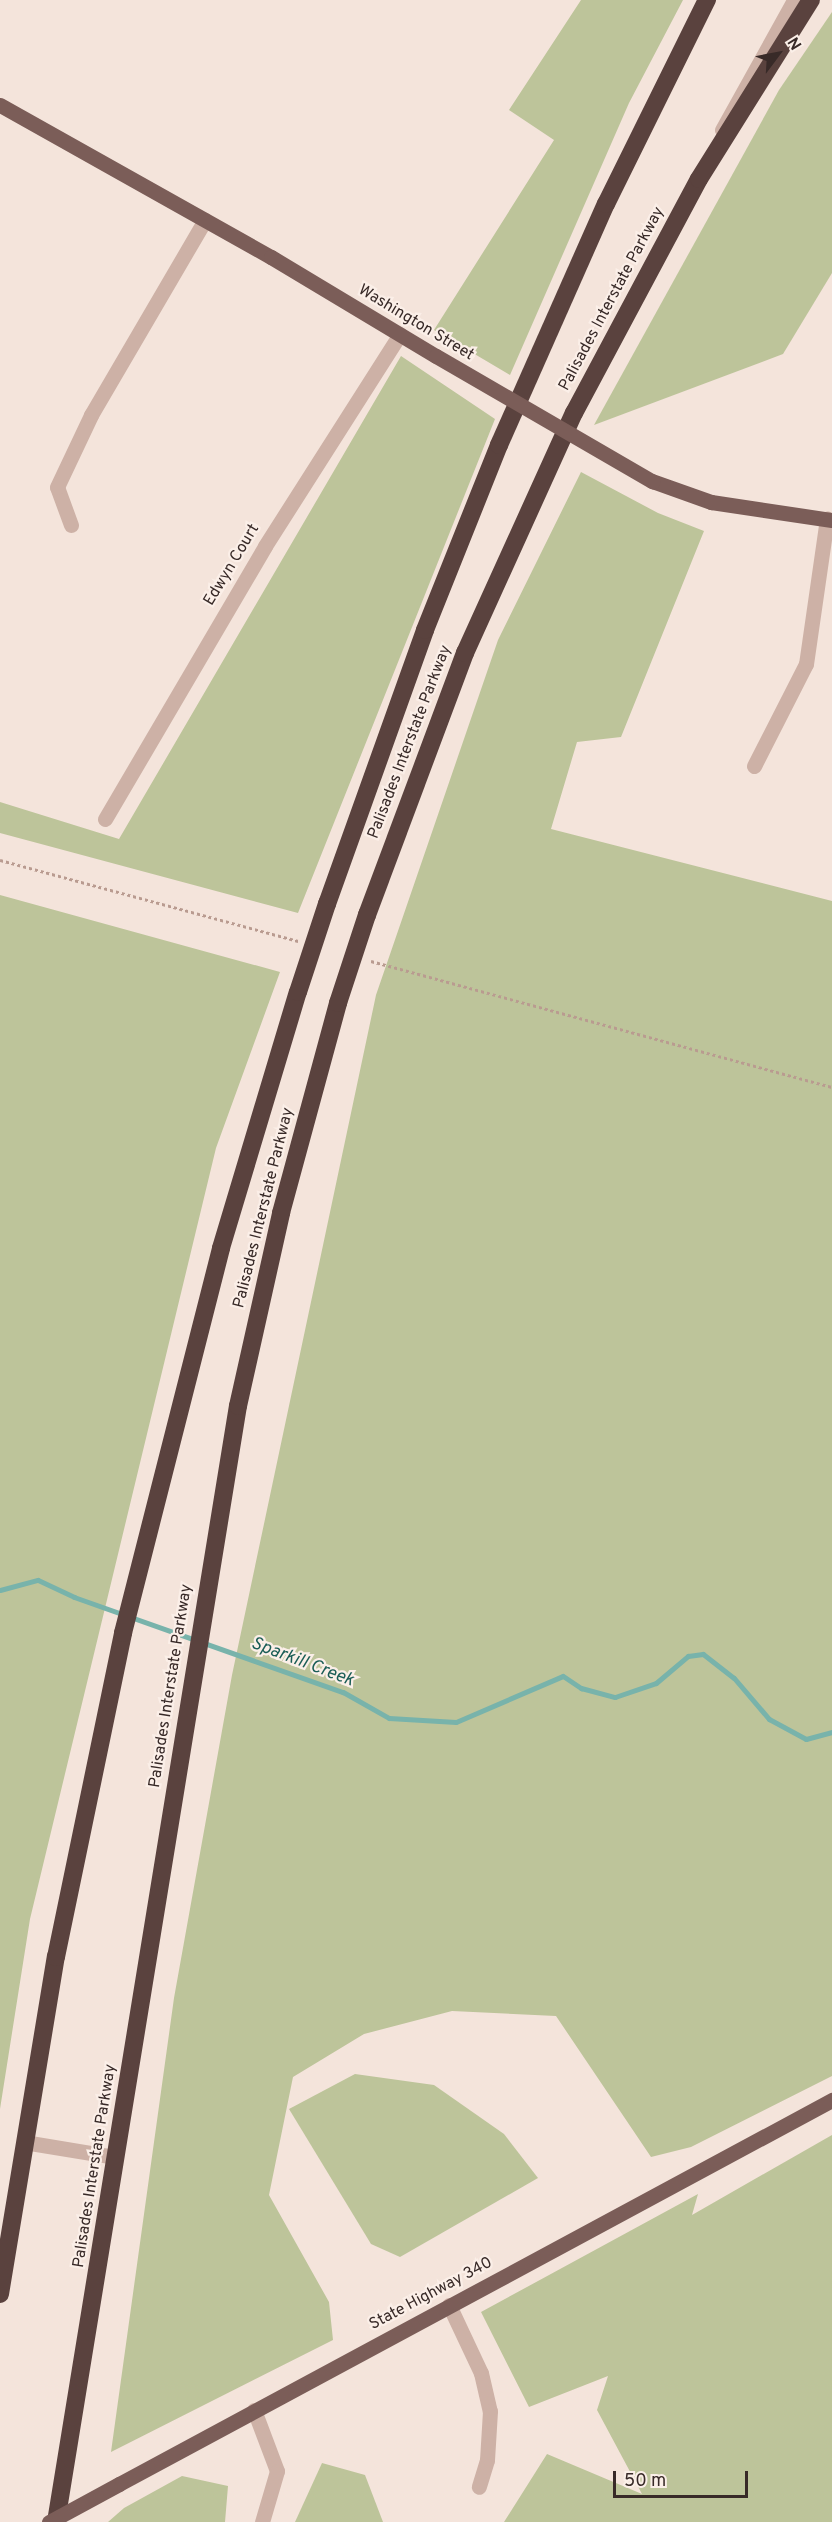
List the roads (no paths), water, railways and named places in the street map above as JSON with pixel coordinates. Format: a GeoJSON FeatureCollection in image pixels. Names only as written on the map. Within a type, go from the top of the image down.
{"type":"FeatureCollection","features":[{"type":"Feature","properties":{"kind":"highway","name":"Palisades Interstate Parkway"},"geometry":{"type":"LineString","coordinates":[[0,2294],[24,2142],[81,1827],[138,1568],[220,1248],[298,992],[425,630],[503,435],[606,204],[706,0]]}},
{"type":"Feature","properties":{"kind":"highway","name":"Palisades Interstate Parkway"},"geometry":{"type":"LineString","coordinates":[[56,2522],[238,1406],[281,1213],[339,1003],[367,915],[436,725],[516,534],[599,364],[699,179],[811,0]]}},
{"type":"Feature","properties":{"kind":"main road","name":"Washington Street"},"geometry":{"type":"LineString","coordinates":[[0,105],[205,219],[652,481],[721,505],[830,520]]}},
{"type":"Feature","properties":{"kind":"main road","name":"State Highway 340"},"geometry":{"type":"LineString","coordinates":[[49,2522],[832,2100]]}},
{"type":"Feature","properties":{"kind":"street"},"geometry":{"type":"LineString","coordinates":[[699,179],[741,91],[794,0]]}},
{"type":"Feature","properties":{"kind":"street"},"geometry":{"type":"LineString","coordinates":[[71,525],[57,487],[91,415],[205,219]]}},
{"type":"Feature","properties":{"kind":"street","name":"Edwyn Court"},"geometry":{"type":"LineString","coordinates":[[105,819],[270,537],[400,334]]}},
{"type":"Feature","properties":{"kind":"street"},"geometry":{"type":"LineString","coordinates":[[754,766],[806,664],[830,520]]}},
{"type":"Feature","properties":{"kind":"street"},"geometry":{"type":"LineString","coordinates":[[24,2142],[116,2157]]}},
{"type":"Feature","properties":{"kind":"street"},"geometry":{"type":"LineString","coordinates":[[449,2305],[481,2373],[490,2411],[487,2460],[479,2487]]}},
{"type":"Feature","properties":{"kind":"street"},"geometry":{"type":"LineString","coordinates":[[254,2410],[277,2472],[262,2522]]}},
{"type":"Feature","properties":{"kind":"waterway","name":"Sparkill Creek"},"geometry":{"type":"LineString","coordinates":[[0,1590],[38,1580],[74,1597],[343,1692],[389,1718],[456,1722],[563,1676],[581,1688],[615,1697],[656,1683],[688,1656],[703,1654],[734,1678],[769,1719],[806,1739],[832,1732]]}}]}
